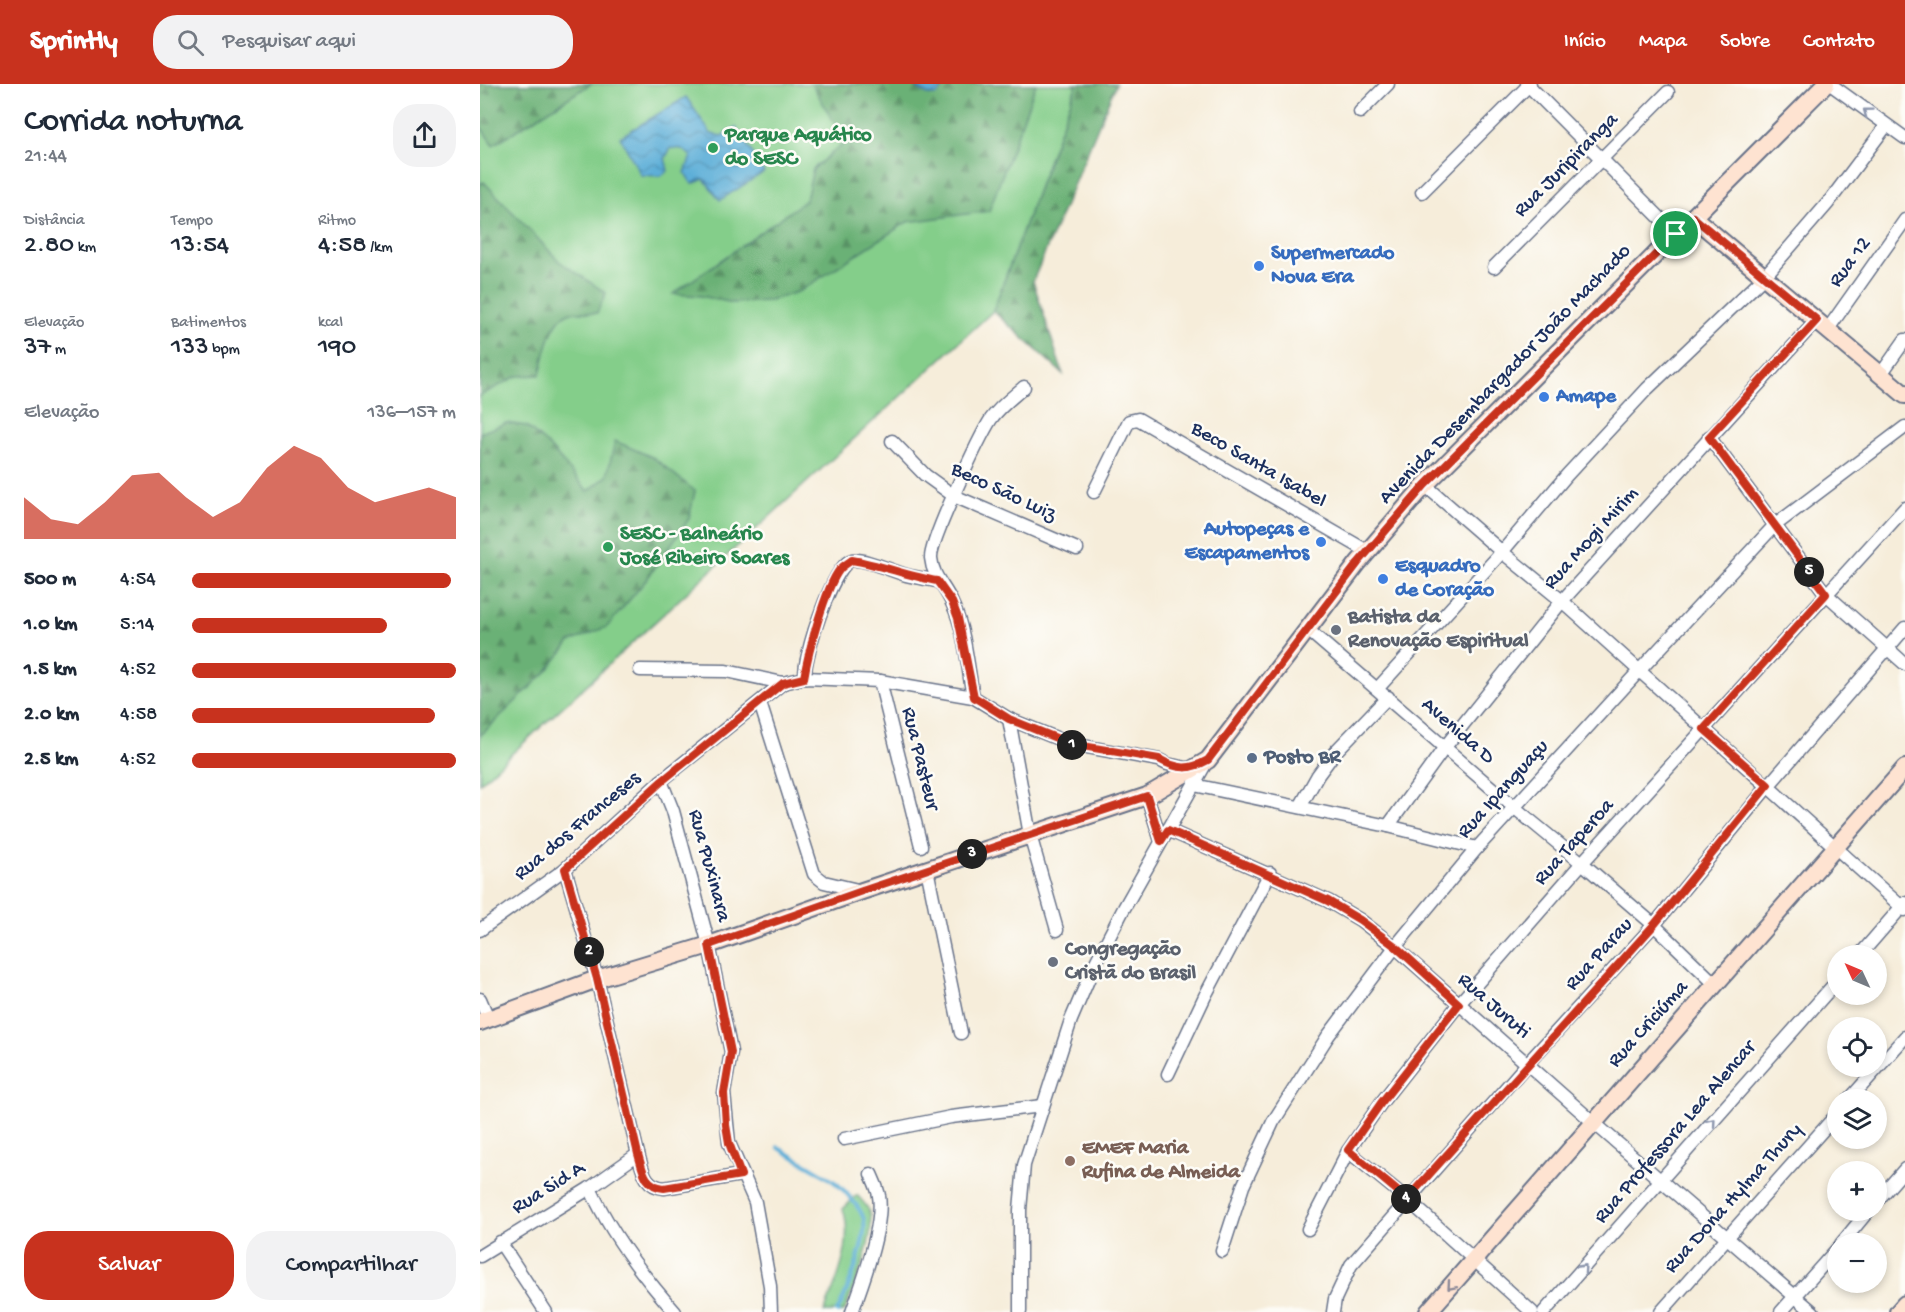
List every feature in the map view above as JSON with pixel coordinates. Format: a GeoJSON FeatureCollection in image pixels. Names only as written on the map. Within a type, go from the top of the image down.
{"type":"FeatureCollection","features":[{"type":"Feature","properties":{"kind":"main road","name":"Avenida Desembargador João Machado"},"geometry":{"type":"LineString","coordinates":[[484,1020],[597,979],[709,945],[862,891],[1147,796],[1170,784],[1193,777],[1367,551],[1425,485],[1828,84]]}},
{"type":"Feature","properties":{"kind":"main road"},"geometry":{"type":"LineString","coordinates":[[1693,217],[1905,395]]}},
{"type":"Feature","properties":{"kind":"main road","name":"Rua Criciúma"},"geometry":{"type":"LineString","coordinates":[[1428,1312],[1905,768]]}},
{"type":"Feature","properties":{"kind":"main road"},"geometry":{"type":"LineString","coordinates":[[1898,1312],[1905,1304]]}},
{"type":"Feature","properties":{"kind":"street"},"geometry":{"type":"LineString","coordinates":[[1360,112],[1388,84]]}},
{"type":"Feature","properties":{"kind":"street"},"geometry":{"type":"LineString","coordinates":[[1828,84],[1905,138]]}},
{"type":"Feature","properties":{"kind":"street"},"geometry":{"type":"LineString","coordinates":[[1422,192],[1529,85],[1676,234]]}},
{"type":"Feature","properties":{"kind":"street","name":"Rua Juripiranga"},"geometry":{"type":"LineString","coordinates":[[1494,267],[1668,92]]}},
{"type":"Feature","properties":{"kind":"street"},"geometry":{"type":"LineString","coordinates":[[1378,688],[1647,388],[1764,277],[1828,203],[1886,126]]}},
{"type":"Feature","properties":{"kind":"street","name":"Rua 12"},"geometry":{"type":"LineString","coordinates":[[1822,325],[1905,220]]}},
{"type":"Feature","properties":{"kind":"street","name":"Rua Mogi Mirim"},"geometry":{"type":"LineString","coordinates":[[1388,826],[1445,747],[1562,601],[1709,437],[1822,325]]}},
{"type":"Feature","properties":{"kind":"street"},"geometry":{"type":"LineString","coordinates":[[1881,374],[1905,340]]}},
{"type":"Feature","properties":{"kind":"street"},"geometry":{"type":"LineString","coordinates":[[974,697],[958,618],[952,602],[937,581],[931,557],[933,544],[990,420],[999,408],[1024,387]]}},
{"type":"Feature","properties":{"kind":"street","name":"Beco Santa Isabel"},"geometry":{"type":"LineString","coordinates":[[1094,492],[1129,421],[1138,419],[1367,551]]}},
{"type":"Feature","properties":{"kind":"street","name":"Rua Ipanguaçu"},"geometry":{"type":"LineString","coordinates":[[1222,1251],[1243,1186],[1274,1122],[1328,1036],[1395,946],[1477,848],[1774,526],[1905,427]]}},
{"type":"Feature","properties":{"kind":"street"},"geometry":{"type":"LineString","coordinates":[[1709,437],[1826,594],[1905,664]]}},
{"type":"Feature","properties":{"kind":"street","name":"Beco São Luiz"},"geometry":{"type":"LineString","coordinates":[[892,441],[925,475],[954,496],[1077,549]]}},
{"type":"Feature","properties":{"kind":"street"},"geometry":{"type":"LineString","coordinates":[[1425,485],[1562,601],[1904,907],[1869,945]]}},
{"type":"Feature","properties":{"kind":"street","name":"Rua Taperoa"},"geometry":{"type":"LineString","coordinates":[[1308,1229],[1348,1150],[1402,1074],[1459,1004],[1582,863],[1905,508]]}},
{"type":"Feature","properties":{"kind":"street"},"geometry":{"type":"LineString","coordinates":[[804,678],[807,655],[835,577],[845,564],[852,560],[871,563],[909,576],[937,581]]}},
{"type":"Feature","properties":{"kind":"street","name":"Rua Parau"},"geometry":{"type":"LineString","coordinates":[[1333,1312],[1335,1299],[1351,1265],[1527,1064],[1654,925],[1768,785],[1905,628]]}},
{"type":"Feature","properties":{"kind":"street","name":"Avenida D"},"geometry":{"type":"LineString","coordinates":[[1308,630],[1654,925],[1715,984]]}},
{"type":"Feature","properties":{"kind":"street"},"geometry":{"type":"LineString","coordinates":[[640,670],[726,671],[783,683],[804,678],[880,681],[974,697],[1009,719],[1071,744],[1159,759],[1193,777],[1300,807],[1477,848]]}},
{"type":"Feature","properties":{"kind":"street","name":"Rua Pasteur"},"geometry":{"type":"LineString","coordinates":[[880,681],[921,846]]}},
{"type":"Feature","properties":{"kind":"street","name":"Rua dos Franceses"},"geometry":{"type":"LineString","coordinates":[[480,930],[565,869],[662,781],[783,683]]}},
{"type":"Feature","properties":{"kind":"street"},"geometry":{"type":"LineString","coordinates":[[1300,807],[1318,775],[1335,752],[1388,697]]}},
{"type":"Feature","properties":{"kind":"street"},"geometry":{"type":"LineString","coordinates":[[760,703],[814,874],[824,882],[862,891]]}},
{"type":"Feature","properties":{"kind":"street"},"geometry":{"type":"LineString","coordinates":[[1009,719],[1030,835],[1057,930]]}},
{"type":"Feature","properties":{"kind":"street"},"geometry":{"type":"LineString","coordinates":[[1167,764],[1170,784]]}},
{"type":"Feature","properties":{"kind":"street"},"geometry":{"type":"LineString","coordinates":[[1020,1312],[1020,1210],[1024,1165],[1042,1106],[1071,1020],[1090,977],[1123,910],[1168,830],[1193,777]]}},
{"type":"Feature","properties":{"kind":"street","name":"Rua Puxinara"},"geometry":{"type":"LineString","coordinates":[[662,781],[674,811],[709,945],[731,1052],[724,1093],[726,1125],[729,1143],[741,1175],[751,1189],[755,1202],[770,1286],[771,1312]]}},
{"type":"Feature","properties":{"kind":"street"},"geometry":{"type":"LineString","coordinates":[[1147,796],[1161,841]]}},
{"type":"Feature","properties":{"kind":"street","name":"Rua Juruti"},"geometry":{"type":"LineString","coordinates":[[1168,830],[1270,873],[1328,901],[1360,920],[1395,946],[1593,1122],[1813,1312]]}},
{"type":"Feature","properties":{"kind":"street"},"geometry":{"type":"LineString","coordinates":[[565,869],[597,979],[646,1180],[657,1188],[664,1188],[741,1175]]}},
{"type":"Feature","properties":{"kind":"street"},"geometry":{"type":"LineString","coordinates":[[927,869],[961,1033]]}},
{"type":"Feature","properties":{"kind":"street"},"geometry":{"type":"LineString","coordinates":[[1168,1074],[1205,996],[1270,873]]}},
{"type":"Feature","properties":{"kind":"street","name":"Rua Professora Lea Alencar"},"geometry":{"type":"LineString","coordinates":[[1544,1312],[1827,992]]}},
{"type":"Feature","properties":{"kind":"street"},"geometry":{"type":"LineString","coordinates":[[480,999],[484,1020]]}},
{"type":"Feature","properties":{"kind":"street"},"geometry":{"type":"LineString","coordinates":[[1859,1089],[1905,1036]]}},
{"type":"Feature","properties":{"kind":"street"},"geometry":{"type":"LineString","coordinates":[[844,1139],[951,1117],[1042,1106]]}},
{"type":"Feature","properties":{"kind":"street","name":"Rua Dona Hylma Thury"},"geometry":{"type":"LineString","coordinates":[[1661,1312],[1827,1125]]}},
{"type":"Feature","properties":{"kind":"street"},"geometry":{"type":"LineString","coordinates":[[1348,1150],[1407,1199],[1532,1312]]}},
{"type":"Feature","properties":{"kind":"street","name":"Rua Sid A"},"geometry":{"type":"LineString","coordinates":[[480,1256],[590,1188],[638,1154]]}},
{"type":"Feature","properties":{"kind":"street"},"geometry":{"type":"LineString","coordinates":[[1887,1189],[1905,1169]]}},
{"type":"Feature","properties":{"kind":"street"},"geometry":{"type":"LineString","coordinates":[[852,1312],[868,1268],[879,1218],[879,1197],[871,1174]]}},
{"type":"Feature","properties":{"kind":"street"},"geometry":{"type":"LineString","coordinates":[[590,1188],[611,1229],[640,1272],[675,1312]]}},
{"type":"Feature","properties":{"kind":"street"},"geometry":{"type":"LineString","coordinates":[[1850,1233],[1860,1221]]}},
{"type":"Feature","properties":{"kind":"street"},"geometry":{"type":"LineString","coordinates":[[500,1242],[546,1312]]}},
{"type":"Feature","properties":{"kind":"street"},"geometry":{"type":"LineString","coordinates":[[1781,1312],[1827,1261]]}},
{"type":"Feature","properties":{"kind":"green space","name":"SESC - Balneário José Ribeiro Soares"},"geometry":{"type":"Polygon","coordinates":[[[480,84],[1077,84],[993,311],[480,783],[480,84]]]}},
{"type":"Feature","properties":{"kind":"green space"},"geometry":{"type":"Polygon","coordinates":[[[480,84],[591,84],[493,145],[480,126],[480,84]]]}},
{"type":"Feature","properties":{"kind":"green space"},"geometry":{"type":"Polygon","coordinates":[[[812,84],[1036,84],[989,211],[907,222],[800,291],[769,301],[733,303],[701,296],[673,294],[806,200],[813,169],[845,142],[812,84]]]}},
{"type":"Feature","properties":{"kind":"green space"},"geometry":{"type":"Polygon","coordinates":[[[1077,84],[1116,84],[1033,281],[1063,374],[993,311],[1077,84]]]}},
{"type":"Feature","properties":{"kind":"green space"},"geometry":{"type":"Polygon","coordinates":[[[484,182],[559,261],[606,293],[597,313],[572,312],[562,317],[557,323],[549,340],[540,375],[517,376],[480,396],[480,184],[484,182]]]}},
{"type":"Feature","properties":{"kind":"green space"},"geometry":{"type":"Polygon","coordinates":[[[506,423],[526,426],[548,445],[588,491],[607,476],[615,441],[654,458],[695,491],[689,519],[647,579],[607,627],[570,642],[547,671],[480,736],[480,433],[506,423]]]}},
{"type":"Feature","properties":{"kind":"green space"},"geometry":{"type":"Polygon","coordinates":[[[857,1195],[869,1211],[871,1221],[867,1247],[844,1312],[824,1312],[839,1274],[845,1248],[846,1222],[843,1209],[857,1195]]]}},
{"type":"Feature","properties":{"kind":"water"},"geometry":{"type":"Polygon","coordinates":[[[916,84],[947,84],[937,95],[927,95],[916,87],[916,84]]]}},
{"type":"Feature","properties":{"kind":"water","name":"Parque Aquático do SESC"},"geometry":{"type":"Polygon","coordinates":[[[686,97],[711,134],[722,136],[736,127],[764,172],[720,200],[704,179],[692,184],[685,173],[691,156],[682,149],[671,148],[665,158],[668,171],[661,176],[641,175],[620,137],[686,97]]]}},
{"type":"Feature","properties":{"kind":"waterway"},"geometry":{"type":"LineString","coordinates":[[778,1147],[837,1184],[860,1210],[864,1220],[859,1254],[837,1312]]}},
{"type":"Feature","properties":{"kind":"place","name":"Parque Aquático do SESC"},"geometry":{"type":"Point","coordinates":[713,148]}},
{"type":"Feature","properties":{"kind":"place","name":"Supermercado Nova Era"},"geometry":{"type":"Point","coordinates":[1259,266]}},
{"type":"Feature","properties":{"kind":"place","name":"Amape"},"geometry":{"type":"Point","coordinates":[1544,397]}},
{"type":"Feature","properties":{"kind":"place","name":"Autopeças e Escapamentos"},"geometry":{"type":"Point","coordinates":[1321,542]}},
{"type":"Feature","properties":{"kind":"place","name":"SESC - Balneário José Ribeiro Soares"},"geometry":{"type":"Point","coordinates":[608,547]}},
{"type":"Feature","properties":{"kind":"place","name":"Esquadro de Coração"},"geometry":{"type":"Point","coordinates":[1383,579]}},
{"type":"Feature","properties":{"kind":"place","name":"Batista da Renovação Espiritual"},"geometry":{"type":"Point","coordinates":[1336,630]}},
{"type":"Feature","properties":{"kind":"place","name":"Posto BR"},"geometry":{"type":"Point","coordinates":[1252,758]}},
{"type":"Feature","properties":{"kind":"place","name":"Congregação Cristã do Brasil"},"geometry":{"type":"Point","coordinates":[1053,962]}},
{"type":"Feature","properties":{"kind":"place","name":"EMEF Maria Rufina de Almeida"},"geometry":{"type":"Point","coordinates":[1070,1161]}},
{"type":"Feature","properties":{"kind":"route"},"geometry":{"type":"LineString","coordinates":[[1693,217],[1817,320],[1709,437],[1826,594],[1704,729],[1768,785],[1654,925],[1407,1199],[1348,1150],[1416,1056],[1459,1004],[1395,946],[1360,920],[1328,901],[1270,873],[1168,830],[1161,841],[1147,796],[862,891],[709,945],[731,1052],[724,1093],[726,1125],[729,1143],[741,1175],[664,1188],[657,1188],[646,1180],[597,979],[565,869],[662,781],[783,683],[804,678],[807,655],[821,615],[835,577],[845,564],[852,560],[871,563],[909,576],[937,581],[952,602],[958,618],[974,697],[1009,719],[1071,744],[1159,759],[1167,764],[1191,769],[1208,760],[1358,563],[1425,485],[1676,234],[1693,217]]}}]}
